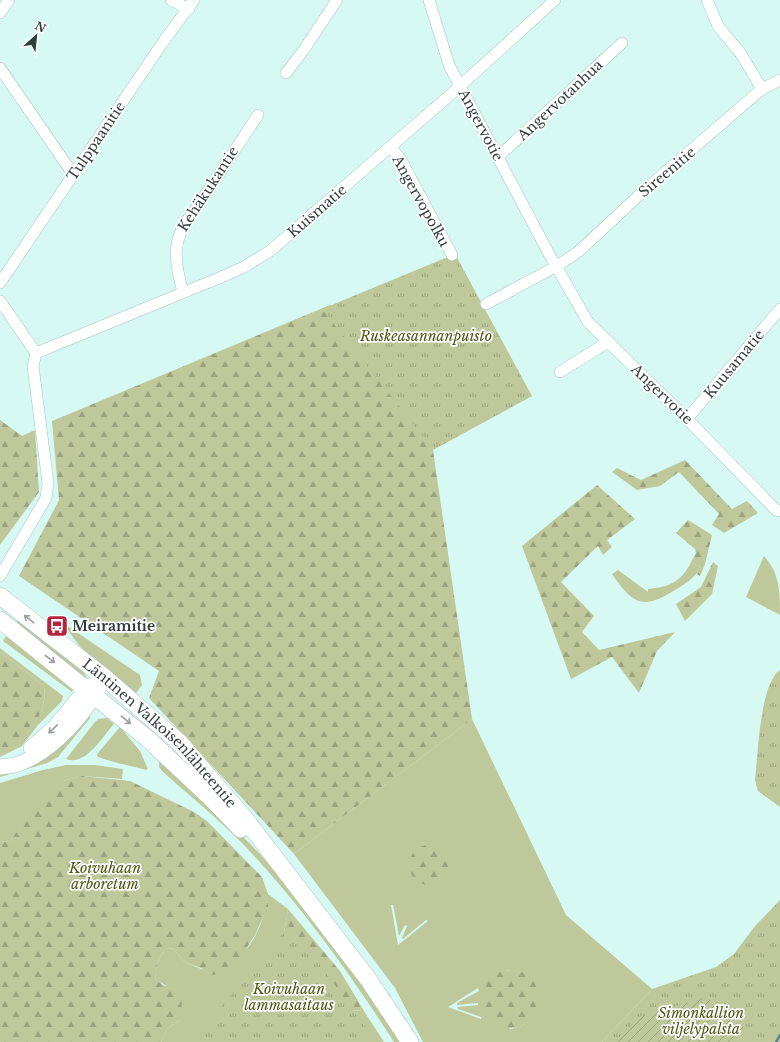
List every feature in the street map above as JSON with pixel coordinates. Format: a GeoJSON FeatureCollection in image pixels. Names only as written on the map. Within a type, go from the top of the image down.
{"type":"FeatureCollection","features":[{"type":"Feature","properties":{"kind":"main road","name":"Läntinen Valkoisenlähteentie"},"geometry":{"type":"LineString","coordinates":[[0,596],[104,677],[180,743],[246,820],[368,979],[410,1042]]}},
{"type":"Feature","properties":{"kind":"main road","name":"Läntinen Valkoisenlähteentie"},"geometry":{"type":"LineString","coordinates":[[0,620],[92,692],[148,739],[211,798],[299,889]]}},
{"type":"Feature","properties":{"kind":"main road"},"geometry":{"type":"LineString","coordinates":[[0,767],[18,764],[48,747],[61,736],[104,677]]}},
{"type":"Feature","properties":{"kind":"main road"},"geometry":{"type":"LineString","coordinates":[[0,764],[32,748],[92,692]]}},
{"type":"Feature","properties":{"kind":"street"},"geometry":{"type":"LineString","coordinates":[[0,13],[9,0]]}},
{"type":"Feature","properties":{"kind":"street"},"geometry":{"type":"LineString","coordinates":[[171,0],[191,4]]}},
{"type":"Feature","properties":{"kind":"street"},"geometry":{"type":"LineString","coordinates":[[286,73],[303,51],[337,0]]}},
{"type":"Feature","properties":{"kind":"street","name":"Angervotie"},"geometry":{"type":"LineString","coordinates":[[429,0],[449,66],[556,266],[588,322],[687,419],[765,500],[776,510],[780,511]]}},
{"type":"Feature","properties":{"kind":"street","name":"Kuismatie"},"geometry":{"type":"LineString","coordinates":[[36,353],[244,267],[270,251],[460,86],[555,0]]}},
{"type":"Feature","properties":{"kind":"street"},"geometry":{"type":"LineString","coordinates":[[707,0],[718,26],[741,54],[762,89]]}},
{"type":"Feature","properties":{"kind":"street","name":"Tulppaanitie"},"geometry":{"type":"LineString","coordinates":[[0,283],[161,45],[191,4]]}},
{"type":"Feature","properties":{"kind":"street","name":"Angervotanhua"},"geometry":{"type":"LineString","coordinates":[[498,158],[622,43]]}},
{"type":"Feature","properties":{"kind":"street"},"geometry":{"type":"LineString","coordinates":[[0,68],[73,174]]}},
{"type":"Feature","properties":{"kind":"street"},"geometry":{"type":"LineString","coordinates":[[777,82],[780,93]]}},
{"type":"Feature","properties":{"kind":"street","name":"Sireenitie"},"geometry":{"type":"LineString","coordinates":[[556,266],[578,252],[647,188],[762,89],[777,82]]}},
{"type":"Feature","properties":{"kind":"street","name":"Kehäkukantie"},"geometry":{"type":"LineString","coordinates":[[183,292],[176,264],[178,236],[184,223],[193,213],[258,115]]}},
{"type":"Feature","properties":{"kind":"street","name":"Angervopolku"},"geometry":{"type":"LineString","coordinates":[[390,147],[400,158],[452,255]]}},
{"type":"Feature","properties":{"kind":"street"},"geometry":{"type":"LineString","coordinates":[[486,304],[556,266]]}},
{"type":"Feature","properties":{"kind":"street"},"geometry":{"type":"LineString","coordinates":[[0,301],[36,353],[33,366],[48,483],[46,498],[0,576]]}},
{"type":"Feature","properties":{"kind":"street","name":"Kuusamatie"},"geometry":{"type":"LineString","coordinates":[[687,419],[780,309]]}},
{"type":"Feature","properties":{"kind":"street"},"geometry":{"type":"LineString","coordinates":[[560,372],[608,342]]}},
{"type":"Feature","properties":{"kind":"green space","name":"Ruskeasannanpuisto"},"geometry":{"type":"Polygon","coordinates":[[[455,254],[532,396],[433,449],[322,309],[455,254]]]}},
{"type":"Feature","properties":{"kind":"green space"},"geometry":{"type":"Polygon","coordinates":[[[330,305],[532,396],[433,450],[472,719],[294,854],[149,698],[159,671],[19,576],[59,500],[52,421],[330,305]]]}},
{"type":"Feature","properties":{"kind":"green space"},"geometry":{"type":"Polygon","coordinates":[[[0,420],[22,436],[35,430],[39,492],[0,545],[0,420]]]}},
{"type":"Feature","properties":{"kind":"green space"},"geometry":{"type":"Polygon","coordinates":[[[685,460],[732,509],[747,501],[758,513],[724,533],[712,525],[719,514],[679,472],[660,486],[637,490],[612,472],[617,468],[641,480],[685,460]]]}},
{"type":"Feature","properties":{"kind":"green space"},"geometry":{"type":"Polygon","coordinates":[[[597,485],[635,519],[607,540],[612,547],[603,555],[598,546],[561,582],[594,616],[582,632],[599,650],[675,632],[657,651],[639,693],[612,657],[571,679],[522,546],[597,485]]]}},
{"type":"Feature","properties":{"kind":"green space"},"geometry":{"type":"Polygon","coordinates":[[[688,520],[712,535],[705,564],[700,576],[697,574],[701,567],[691,562],[696,553],[695,549],[676,533],[688,520]]]}},
{"type":"Feature","properties":{"kind":"green space"},"geometry":{"type":"Polygon","coordinates":[[[764,556],[773,570],[778,584],[780,615],[746,597],[764,556]]]}},
{"type":"Feature","properties":{"kind":"green space"},"geometry":{"type":"Polygon","coordinates":[[[691,562],[701,567],[693,578],[664,596],[647,602],[639,601],[633,598],[619,584],[612,574],[618,570],[648,592],[648,589],[663,587],[674,582],[684,574],[691,562]]]}},
{"type":"Feature","properties":{"kind":"green space"},"geometry":{"type":"Polygon","coordinates":[[[713,562],[718,566],[712,594],[685,621],[676,604],[701,587],[713,562]]]}},
{"type":"Feature","properties":{"kind":"green space"},"geometry":{"type":"Polygon","coordinates":[[[20,617],[70,656],[85,674],[88,682],[14,625],[20,617]]]}},
{"type":"Feature","properties":{"kind":"green space"},"geometry":{"type":"Polygon","coordinates":[[[58,621],[140,675],[142,685],[136,693],[81,648],[67,629],[58,621]]]}},
{"type":"Feature","properties":{"kind":"green space"},"geometry":{"type":"Polygon","coordinates":[[[8,633],[73,687],[72,692],[3,641],[8,633]]]}},
{"type":"Feature","properties":{"kind":"green space"},"geometry":{"type":"Polygon","coordinates":[[[0,648],[63,696],[62,701],[38,725],[22,746],[0,757],[25,734],[38,717],[42,708],[44,686],[0,652],[0,648]]]}},
{"type":"Feature","properties":{"kind":"green space"},"geometry":{"type":"Polygon","coordinates":[[[0,652],[44,686],[44,697],[38,718],[25,735],[0,757],[0,652]]]}},
{"type":"Feature","properties":{"kind":"green space"},"geometry":{"type":"Polygon","coordinates":[[[780,670],[780,807],[758,791],[755,780],[764,704],[773,677],[780,670]]]}},
{"type":"Feature","properties":{"kind":"green space"},"geometry":{"type":"Polygon","coordinates":[[[90,713],[90,718],[58,757],[47,763],[0,777],[0,774],[90,713]]]}},
{"type":"Feature","properties":{"kind":"green space"},"geometry":{"type":"Polygon","coordinates":[[[107,718],[114,724],[87,755],[80,759],[66,759],[98,719],[107,718]]]}},
{"type":"Feature","properties":{"kind":"green space"},"geometry":{"type":"Polygon","coordinates":[[[472,719],[566,915],[652,989],[602,1042],[423,1042],[395,988],[294,854],[472,719]],[[412,854],[409,866],[446,875],[448,862],[412,854]],[[391,905],[398,945],[428,921],[426,920],[403,939],[402,938],[407,926],[405,925],[399,936],[393,905],[391,905]],[[508,970],[491,978],[510,1029],[523,1025],[532,1018],[538,1009],[539,999],[537,989],[532,980],[522,973],[508,970]],[[478,988],[448,1007],[481,1019],[481,1017],[458,1009],[457,1007],[478,1005],[478,1003],[457,1005],[457,1003],[479,991],[478,988]]]}},
{"type":"Feature","properties":{"kind":"green space"},"geometry":{"type":"Polygon","coordinates":[[[120,727],[140,751],[148,769],[146,770],[97,756],[120,727]]]}},
{"type":"Feature","properties":{"kind":"green space"},"geometry":{"type":"Polygon","coordinates":[[[159,762],[194,787],[259,853],[299,899],[330,938],[402,1042],[394,1042],[323,939],[284,890],[233,834],[162,771],[159,767],[159,762]]]}},
{"type":"Feature","properties":{"kind":"green space"},"geometry":{"type":"Polygon","coordinates":[[[66,765],[95,765],[123,769],[122,779],[82,776],[63,781],[45,799],[9,842],[0,841],[0,783],[43,770],[66,765]]]}},
{"type":"Feature","properties":{"kind":"green space","name":"Koivuhaan arboretum"},"geometry":{"type":"Polygon","coordinates":[[[82,776],[130,781],[194,812],[207,821],[262,877],[268,894],[268,906],[255,935],[244,952],[220,974],[211,975],[201,968],[186,963],[173,949],[168,948],[162,954],[157,966],[156,980],[165,986],[168,985],[182,1003],[180,1020],[167,1029],[161,1042],[0,1042],[0,841],[9,842],[54,786],[63,781],[82,776]]]}},
{"type":"Feature","properties":{"kind":"green space"},"geometry":{"type":"Polygon","coordinates":[[[429,845],[437,847],[443,851],[447,857],[449,865],[447,873],[443,879],[437,883],[429,885],[421,883],[415,879],[411,873],[409,865],[411,857],[415,851],[421,847],[429,845]]]}},
{"type":"Feature","properties":{"kind":"green space"},"geometry":{"type":"Polygon","coordinates":[[[268,894],[288,909],[281,951],[333,1009],[364,1011],[384,1042],[161,1042],[167,1029],[180,1020],[167,986],[156,980],[157,966],[162,954],[168,948],[173,949],[186,963],[204,970],[236,957],[244,951],[257,933],[266,908],[268,894]]]}},
{"type":"Feature","properties":{"kind":"green space"},"geometry":{"type":"Polygon","coordinates":[[[780,900],[780,1042],[602,1042],[652,989],[716,967],[734,954],[755,926],[780,900]]]}},
{"type":"Feature","properties":{"kind":"green space"},"geometry":{"type":"Polygon","coordinates":[[[288,909],[340,971],[364,1011],[333,1009],[281,951],[288,909]]]}},
{"type":"Feature","properties":{"kind":"green space","name":"Koivuhaan lammasaitaus"},"geometry":{"type":"Polygon","coordinates":[[[289,926],[322,967],[376,1042],[193,1042],[193,1040],[289,926]]]}},
{"type":"Feature","properties":{"kind":"green space"},"geometry":{"type":"Polygon","coordinates":[[[511,970],[522,972],[535,983],[538,988],[540,999],[538,1010],[527,1023],[522,1026],[511,1028],[500,1026],[487,1015],[484,1010],[482,999],[484,988],[495,975],[500,972],[511,970]]]}},
{"type":"Feature","properties":{"kind":"green space","name":"Simonkallion viljelypalsta"},"geometry":{"type":"Polygon","coordinates":[[[706,997],[747,1030],[737,1042],[616,1042],[639,1017],[706,997]]]}},
{"type":"Feature","properties":{"kind":"waterway"},"geometry":{"type":"LineString","coordinates":[[776,1042],[780,1035]]}},
{"type":"Feature","properties":{"kind":"place","name":"Meiramitie"},"geometry":{"type":"Point","coordinates":[57,626]}}]}
